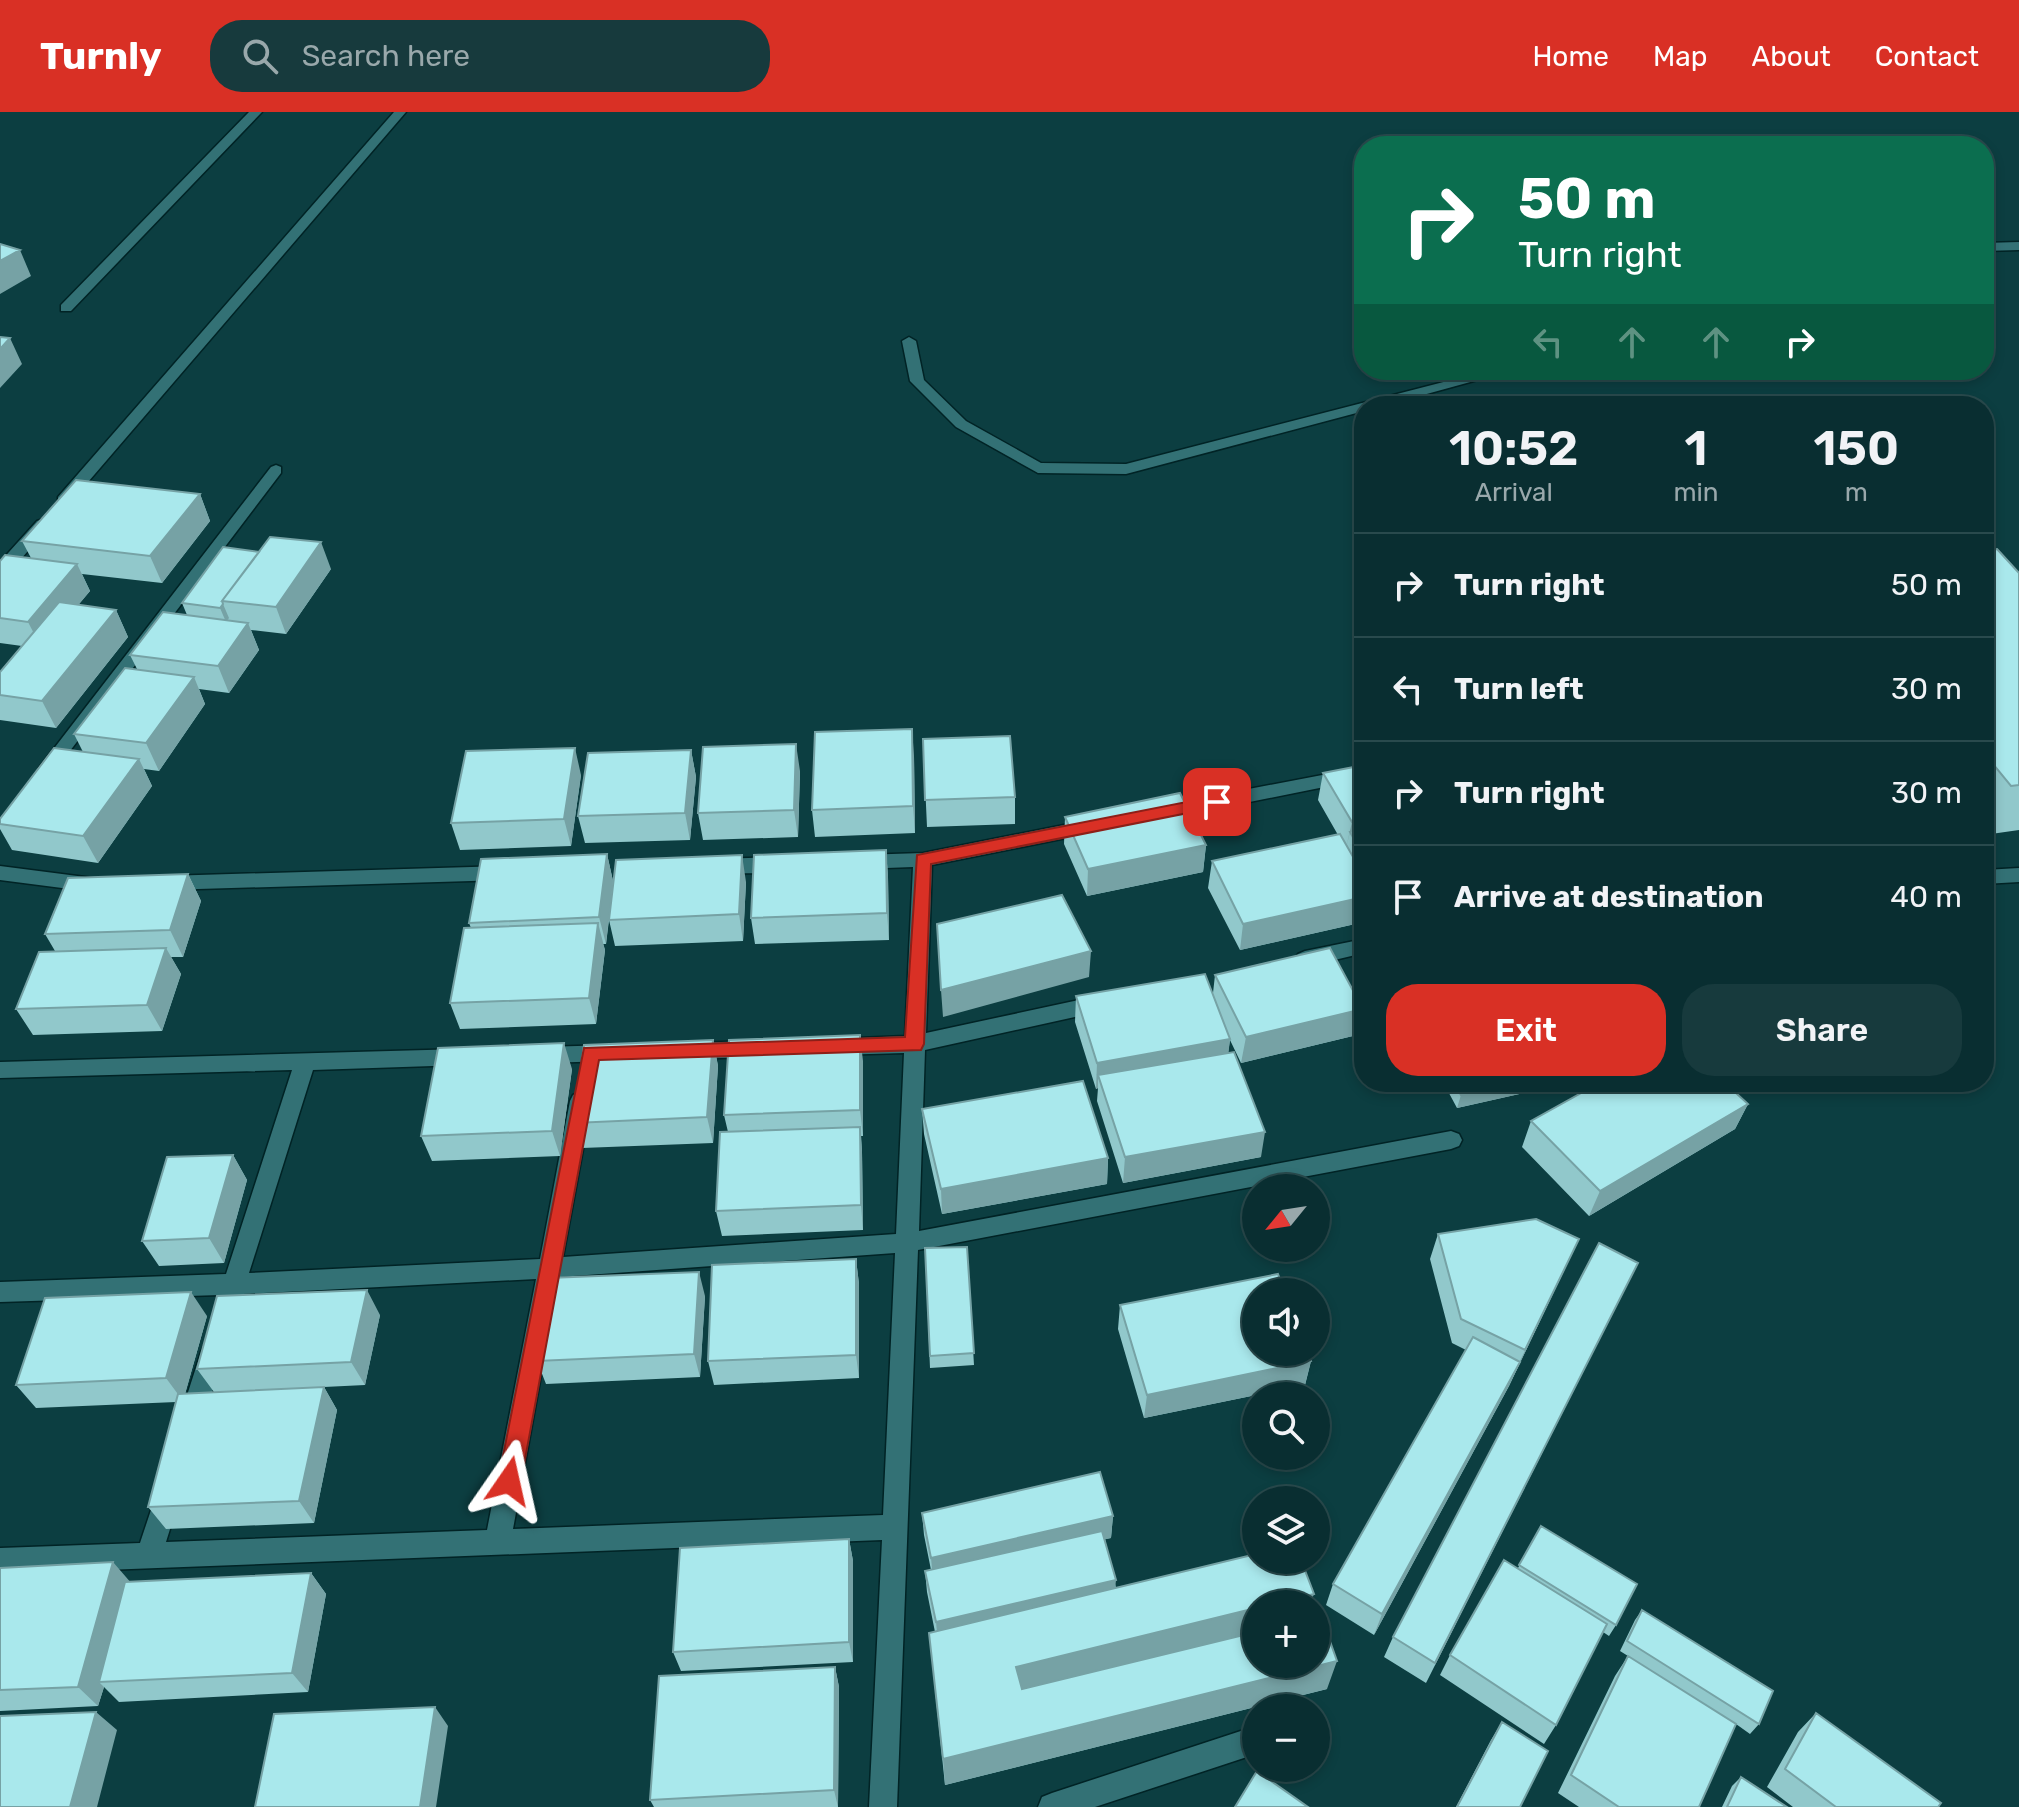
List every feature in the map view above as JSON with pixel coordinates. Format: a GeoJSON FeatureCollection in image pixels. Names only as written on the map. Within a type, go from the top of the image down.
{"type":"FeatureCollection","features":[{"type":"Feature","properties":{"kind":"street"},"geometry":{"type":"LineString","coordinates":[[66,308],[256,112]]}},
{"type":"Feature","properties":{"kind":"street"},"geometry":{"type":"LineString","coordinates":[[0,572],[400,112]]}},
{"type":"Feature","properties":{"kind":"street"},"geometry":{"type":"LineString","coordinates":[[1994,247],[2019,246]]}},
{"type":"Feature","properties":{"kind":"street"},"geometry":{"type":"LineString","coordinates":[[909,341],[917,381],[961,424],[1038,468],[1126,469],[1354,409]]}},
{"type":"Feature","properties":{"kind":"street"},"geometry":{"type":"LineString","coordinates":[[1404,396],[1468,380]]}},
{"type":"Feature","properties":{"kind":"street"},"geometry":{"type":"LineString","coordinates":[[38,782],[276,470]]}},
{"type":"Feature","properties":{"kind":"street"},"geometry":{"type":"LineString","coordinates":[[1136,818],[1354,775]]}},
{"type":"Feature","properties":{"kind":"street"},"geometry":{"type":"LineString","coordinates":[[843,862],[923,860],[1106,824]]}},
{"type":"Feature","properties":{"kind":"street"},"geometry":{"type":"LineString","coordinates":[[883,1807],[923,860]]}},
{"type":"Feature","properties":{"kind":"street"},"geometry":{"type":"LineString","coordinates":[[700,867],[796,864]]}},
{"type":"Feature","properties":{"kind":"street"},"geometry":{"type":"LineString","coordinates":[[142,884],[525,872]]}},
{"type":"Feature","properties":{"kind":"street"},"geometry":{"type":"LineString","coordinates":[[0,873],[110,885]]}},
{"type":"Feature","properties":{"kind":"street"},"geometry":{"type":"LineString","coordinates":[[1994,876],[2019,875]]}},
{"type":"Feature","properties":{"kind":"street"},"geometry":{"type":"LineString","coordinates":[[1286,963],[1354,948]]}},
{"type":"Feature","properties":{"kind":"street"},"geometry":{"type":"LineString","coordinates":[[822,1047],[914,1044],[1116,1000]]}},
{"type":"Feature","properties":{"kind":"street"},"geometry":{"type":"LineString","coordinates":[[667,1051],[775,1048]]}},
{"type":"Feature","properties":{"kind":"street"},"geometry":{"type":"LineString","coordinates":[[527,1055],[637,1052]]}},
{"type":"Feature","properties":{"kind":"street"},"geometry":{"type":"LineString","coordinates":[[498,1541],[590,1053]]}},
{"type":"Feature","properties":{"kind":"street"},"geometry":{"type":"LineString","coordinates":[[0,1070],[479,1056]]}},
{"type":"Feature","properties":{"kind":"street"},"geometry":{"type":"LineString","coordinates":[[187,1435],[305,1061]]}},
{"type":"Feature","properties":{"kind":"street"},"geometry":{"type":"LineString","coordinates":[[0,1292],[550,1268],[905,1243],[1451,1140]]}},
{"type":"Feature","properties":{"kind":"street"},"geometry":{"type":"LineString","coordinates":[[149,1555],[173,1480]]}},
{"type":"Feature","properties":{"kind":"street"},"geometry":{"type":"LineString","coordinates":[[0,1561],[895,1527]]}},
{"type":"Feature","properties":{"kind":"street"},"geometry":{"type":"LineString","coordinates":[[1052,1807],[1242,1745]]}},
{"type":"Feature","properties":{"kind":"building"},"geometry":{"type":"Polygon","coordinates":[[[0,244],[20,250],[0,261],[0,244]]]}},
{"type":"Feature","properties":{"kind":"building"},"geometry":{"type":"Polygon","coordinates":[[[0,337],[10,338],[0,349],[0,337]]]}},
{"type":"Feature","properties":{"kind":"building"},"geometry":{"type":"Polygon","coordinates":[[[76,480],[200,494],[150,556],[22,541],[76,480]]]}},
{"type":"Feature","properties":{"kind":"building"},"geometry":{"type":"Polygon","coordinates":[[[270,537],[321,542],[276,607],[222,601],[270,537]]]}},
{"type":"Feature","properties":{"kind":"building"},"geometry":{"type":"Polygon","coordinates":[[[223,547],[259,552],[220,608],[182,603],[223,547]]]}},
{"type":"Feature","properties":{"kind":"building"},"geometry":{"type":"Polygon","coordinates":[[[1994,549],[2019,573],[2019,785],[2011,786],[1994,765],[1994,549]]]}},
{"type":"Feature","properties":{"kind":"building"},"geometry":{"type":"Polygon","coordinates":[[[5,555],[77,564],[28,622],[0,618],[0,561],[5,555]]]}},
{"type":"Feature","properties":{"kind":"building"},"geometry":{"type":"Polygon","coordinates":[[[59,602],[116,610],[42,701],[0,695],[0,672],[59,602]]]}},
{"type":"Feature","properties":{"kind":"building"},"geometry":{"type":"Polygon","coordinates":[[[163,612],[248,623],[218,666],[130,655],[163,612]]]}},
{"type":"Feature","properties":{"kind":"building"},"geometry":{"type":"Polygon","coordinates":[[[125,668],[194,677],[146,743],[74,734],[125,668]]]}},
{"type":"Feature","properties":{"kind":"building"},"geometry":{"type":"Polygon","coordinates":[[[912,729],[913,806],[812,810],[815,732],[912,729]]]}},
{"type":"Feature","properties":{"kind":"building"},"geometry":{"type":"Polygon","coordinates":[[[1010,736],[1015,797],[925,800],[923,739],[1010,736]]]}},
{"type":"Feature","properties":{"kind":"building"},"geometry":{"type":"Polygon","coordinates":[[[796,744],[794,810],[698,813],[703,747],[796,744]]]}},
{"type":"Feature","properties":{"kind":"building"},"geometry":{"type":"Polygon","coordinates":[[[54,748],[139,759],[83,836],[0,824],[0,819],[54,748]]]}},
{"type":"Feature","properties":{"kind":"building"},"geometry":{"type":"Polygon","coordinates":[[[575,748],[564,819],[451,823],[466,751],[575,748]]]}},
{"type":"Feature","properties":{"kind":"building"},"geometry":{"type":"Polygon","coordinates":[[[691,750],[685,813],[578,816],[588,753],[691,750]]]}},
{"type":"Feature","properties":{"kind":"building"},"geometry":{"type":"Polygon","coordinates":[[[1354,767],[1354,822],[1352,822],[1323,773],[1354,767]]]}},
{"type":"Feature","properties":{"kind":"building"},"geometry":{"type":"Polygon","coordinates":[[[1180,793],[1206,845],[1088,869],[1065,817],[1180,793]]]}},
{"type":"Feature","properties":{"kind":"building"},"geometry":{"type":"Polygon","coordinates":[[[1340,834],[1354,858],[1354,899],[1243,924],[1212,861],[1340,834]]]}},
{"type":"Feature","properties":{"kind":"building"},"geometry":{"type":"Polygon","coordinates":[[[886,850],[887,913],[751,918],[754,855],[886,850]]]}},
{"type":"Feature","properties":{"kind":"building"},"geometry":{"type":"Polygon","coordinates":[[[607,854],[599,917],[469,923],[481,859],[607,854]]]}},
{"type":"Feature","properties":{"kind":"building"},"geometry":{"type":"Polygon","coordinates":[[[742,855],[739,914],[609,920],[616,860],[742,855]]]}},
{"type":"Feature","properties":{"kind":"building"},"geometry":{"type":"Polygon","coordinates":[[[188,874],[170,930],[45,934],[68,878],[188,874]]]}},
{"type":"Feature","properties":{"kind":"building"},"geometry":{"type":"Polygon","coordinates":[[[1062,895],[1091,951],[941,990],[937,924],[1062,895]]]}},
{"type":"Feature","properties":{"kind":"building"},"geometry":{"type":"Polygon","coordinates":[[[598,923],[589,998],[450,1003],[464,928],[598,923]]]}},
{"type":"Feature","properties":{"kind":"building"},"geometry":{"type":"Polygon","coordinates":[[[166,948],[147,1005],[16,1009],[39,952],[166,948]]]}},
{"type":"Feature","properties":{"kind":"building"},"geometry":{"type":"Polygon","coordinates":[[[1330,948],[1354,992],[1354,1011],[1246,1037],[1215,975],[1330,948]]]}},
{"type":"Feature","properties":{"kind":"building"},"geometry":{"type":"Polygon","coordinates":[[[1205,974],[1230,1039],[1097,1063],[1076,996],[1205,974]]]}},
{"type":"Feature","properties":{"kind":"building"},"geometry":{"type":"Polygon","coordinates":[[[860,1035],[860,1110],[724,1115],[729,1040],[860,1035]]]}},
{"type":"Feature","properties":{"kind":"building"},"geometry":{"type":"Polygon","coordinates":[[[713,1040],[707,1117],[574,1123],[584,1045],[713,1040]]]}},
{"type":"Feature","properties":{"kind":"building"},"geometry":{"type":"Polygon","coordinates":[[[564,1043],[552,1131],[421,1136],[438,1048],[564,1043]]]}},
{"type":"Feature","properties":{"kind":"building"},"geometry":{"type":"Polygon","coordinates":[[[1234,1052],[1265,1132],[1125,1157],[1098,1075],[1234,1052]]]}},
{"type":"Feature","properties":{"kind":"building"},"geometry":{"type":"Polygon","coordinates":[[[1083,1081],[1108,1158],[941,1189],[922,1109],[1083,1081]]]}},
{"type":"Feature","properties":{"kind":"building"},"geometry":{"type":"Polygon","coordinates":[[[1583,1092],[1735,1092],[1748,1104],[1600,1191],[1531,1121],[1583,1092]]]}},
{"type":"Feature","properties":{"kind":"building"},"geometry":{"type":"Polygon","coordinates":[[[860,1127],[861,1205],[716,1211],[720,1132],[860,1127]]]}},
{"type":"Feature","properties":{"kind":"building"},"geometry":{"type":"Polygon","coordinates":[[[233,1155],[209,1238],[142,1241],[167,1157],[233,1155]]]}},
{"type":"Feature","properties":{"kind":"building"},"geometry":{"type":"Polygon","coordinates":[[[1536,1219],[1579,1239],[1525,1350],[1461,1319],[1438,1234],[1536,1219]]]}},
{"type":"Feature","properties":{"kind":"building"},"geometry":{"type":"Polygon","coordinates":[[[1599,1243],[1638,1263],[1435,1663],[1393,1637],[1599,1243]]]}},
{"type":"Feature","properties":{"kind":"building"},"geometry":{"type":"Polygon","coordinates":[[[967,1247],[974,1353],[930,1356],[925,1248],[967,1247]]]}},
{"type":"Feature","properties":{"kind":"building"},"geometry":{"type":"Polygon","coordinates":[[[856,1259],[856,1355],[708,1361],[712,1265],[856,1259]]]}},
{"type":"Feature","properties":{"kind":"building"},"geometry":{"type":"Polygon","coordinates":[[[699,1272],[694,1354],[537,1361],[548,1278],[699,1272]]]}},
{"type":"Feature","properties":{"kind":"building"},"geometry":{"type":"Polygon","coordinates":[[[1278,1274],[1280,1278],[1258,1278],[1278,1274]]]}},
{"type":"Feature","properties":{"kind":"building"},"geometry":{"type":"Polygon","coordinates":[[[1242,1281],[1242,1366],[1287,1366],[1147,1395],[1120,1305],[1242,1281]]]}},
{"type":"Feature","properties":{"kind":"building"},"geometry":{"type":"Polygon","coordinates":[[[367,1290],[351,1362],[197,1369],[217,1296],[367,1290]]]}},
{"type":"Feature","properties":{"kind":"building"},"geometry":{"type":"Polygon","coordinates":[[[191,1292],[166,1378],[16,1385],[45,1298],[191,1292]]]}},
{"type":"Feature","properties":{"kind":"building"},"geometry":{"type":"Polygon","coordinates":[[[1473,1337],[1520,1362],[1382,1614],[1333,1584],[1473,1337]]]}},
{"type":"Feature","properties":{"kind":"building"},"geometry":{"type":"Polygon","coordinates":[[[324,1387],[299,1501],[148,1507],[178,1394],[324,1387]]]}},
{"type":"Feature","properties":{"kind":"building"},"geometry":{"type":"Polygon","coordinates":[[[1100,1472],[1113,1516],[931,1558],[922,1513],[1100,1472]]]}},
{"type":"Feature","properties":{"kind":"building"},"geometry":{"type":"Polygon","coordinates":[[[1541,1526],[1637,1584],[1616,1625],[1519,1565],[1541,1526]]]}},
{"type":"Feature","properties":{"kind":"building"},"geometry":{"type":"Polygon","coordinates":[[[1102,1531],[1116,1580],[936,1622],[925,1571],[1102,1531]]]}},
{"type":"Feature","properties":{"kind":"building"},"geometry":{"type":"Polygon","coordinates":[[[849,1539],[849,1642],[673,1652],[680,1548],[849,1539]]]}},
{"type":"Feature","properties":{"kind":"building"},"geometry":{"type":"Polygon","coordinates":[[[1242,1557],[1242,1574],[1306,1574],[1312,1590],[1242,1590],[1242,1611],[1016,1667],[1022,1689],[1242,1635],[1242,1678],[1269,1678],[943,1759],[929,1633],[1242,1557]]]}},
{"type":"Feature","properties":{"kind":"building"},"geometry":{"type":"Polygon","coordinates":[[[1504,1560],[1607,1624],[1556,1725],[1450,1655],[1504,1560]]]}},
{"type":"Feature","properties":{"kind":"building"},"geometry":{"type":"Polygon","coordinates":[[[113,1562],[78,1687],[0,1690],[0,1568],[113,1562]]]}},
{"type":"Feature","properties":{"kind":"building"},"geometry":{"type":"Polygon","coordinates":[[[311,1573],[292,1673],[99,1682],[125,1582],[311,1573]]]}},
{"type":"Feature","properties":{"kind":"building"},"geometry":{"type":"Polygon","coordinates":[[[1642,1610],[1773,1691],[1759,1724],[1627,1641],[1642,1610]]]}},
{"type":"Feature","properties":{"kind":"building"},"geometry":{"type":"Polygon","coordinates":[[[1330,1641],[1337,1661],[1330,1663],[1330,1641]]]}},
{"type":"Feature","properties":{"kind":"building"},"geometry":{"type":"Polygon","coordinates":[[[1628,1656],[1736,1724],[1699,1807],[1619,1807],[1571,1775],[1628,1656]]]}},
{"type":"Feature","properties":{"kind":"building"},"geometry":{"type":"Polygon","coordinates":[[[835,1667],[834,1790],[650,1800],[659,1676],[835,1667]]]}},
{"type":"Feature","properties":{"kind":"building"},"geometry":{"type":"Polygon","coordinates":[[[435,1707],[420,1807],[255,1807],[274,1714],[435,1707]]]}},
{"type":"Feature","properties":{"kind":"building"},"geometry":{"type":"Polygon","coordinates":[[[96,1712],[70,1807],[0,1807],[0,1716],[96,1712]]]}},
{"type":"Feature","properties":{"kind":"building"},"geometry":{"type":"Polygon","coordinates":[[[1816,1713],[1941,1803],[1938,1807],[1836,1807],[1785,1769],[1816,1713]]]}},
{"type":"Feature","properties":{"kind":"building"},"geometry":{"type":"Polygon","coordinates":[[[1502,1722],[1548,1751],[1520,1807],[1457,1807],[1502,1722]]]}},
{"type":"Feature","properties":{"kind":"building"},"geometry":{"type":"Polygon","coordinates":[[[1741,1777],[1787,1807],[1727,1807],[1741,1777]]]}},
{"type":"Feature","properties":{"kind":"building"},"geometry":{"type":"Polygon","coordinates":[[[1250,1782],[1273,1782],[1308,1807],[1235,1807],[1250,1782]]]}},
{"type":"Feature","properties":{"kind":"route"},"geometry":{"type":"LineString","coordinates":[[509,1481],[590,1053],[914,1044],[923,860],[1217,802]]}}]}
